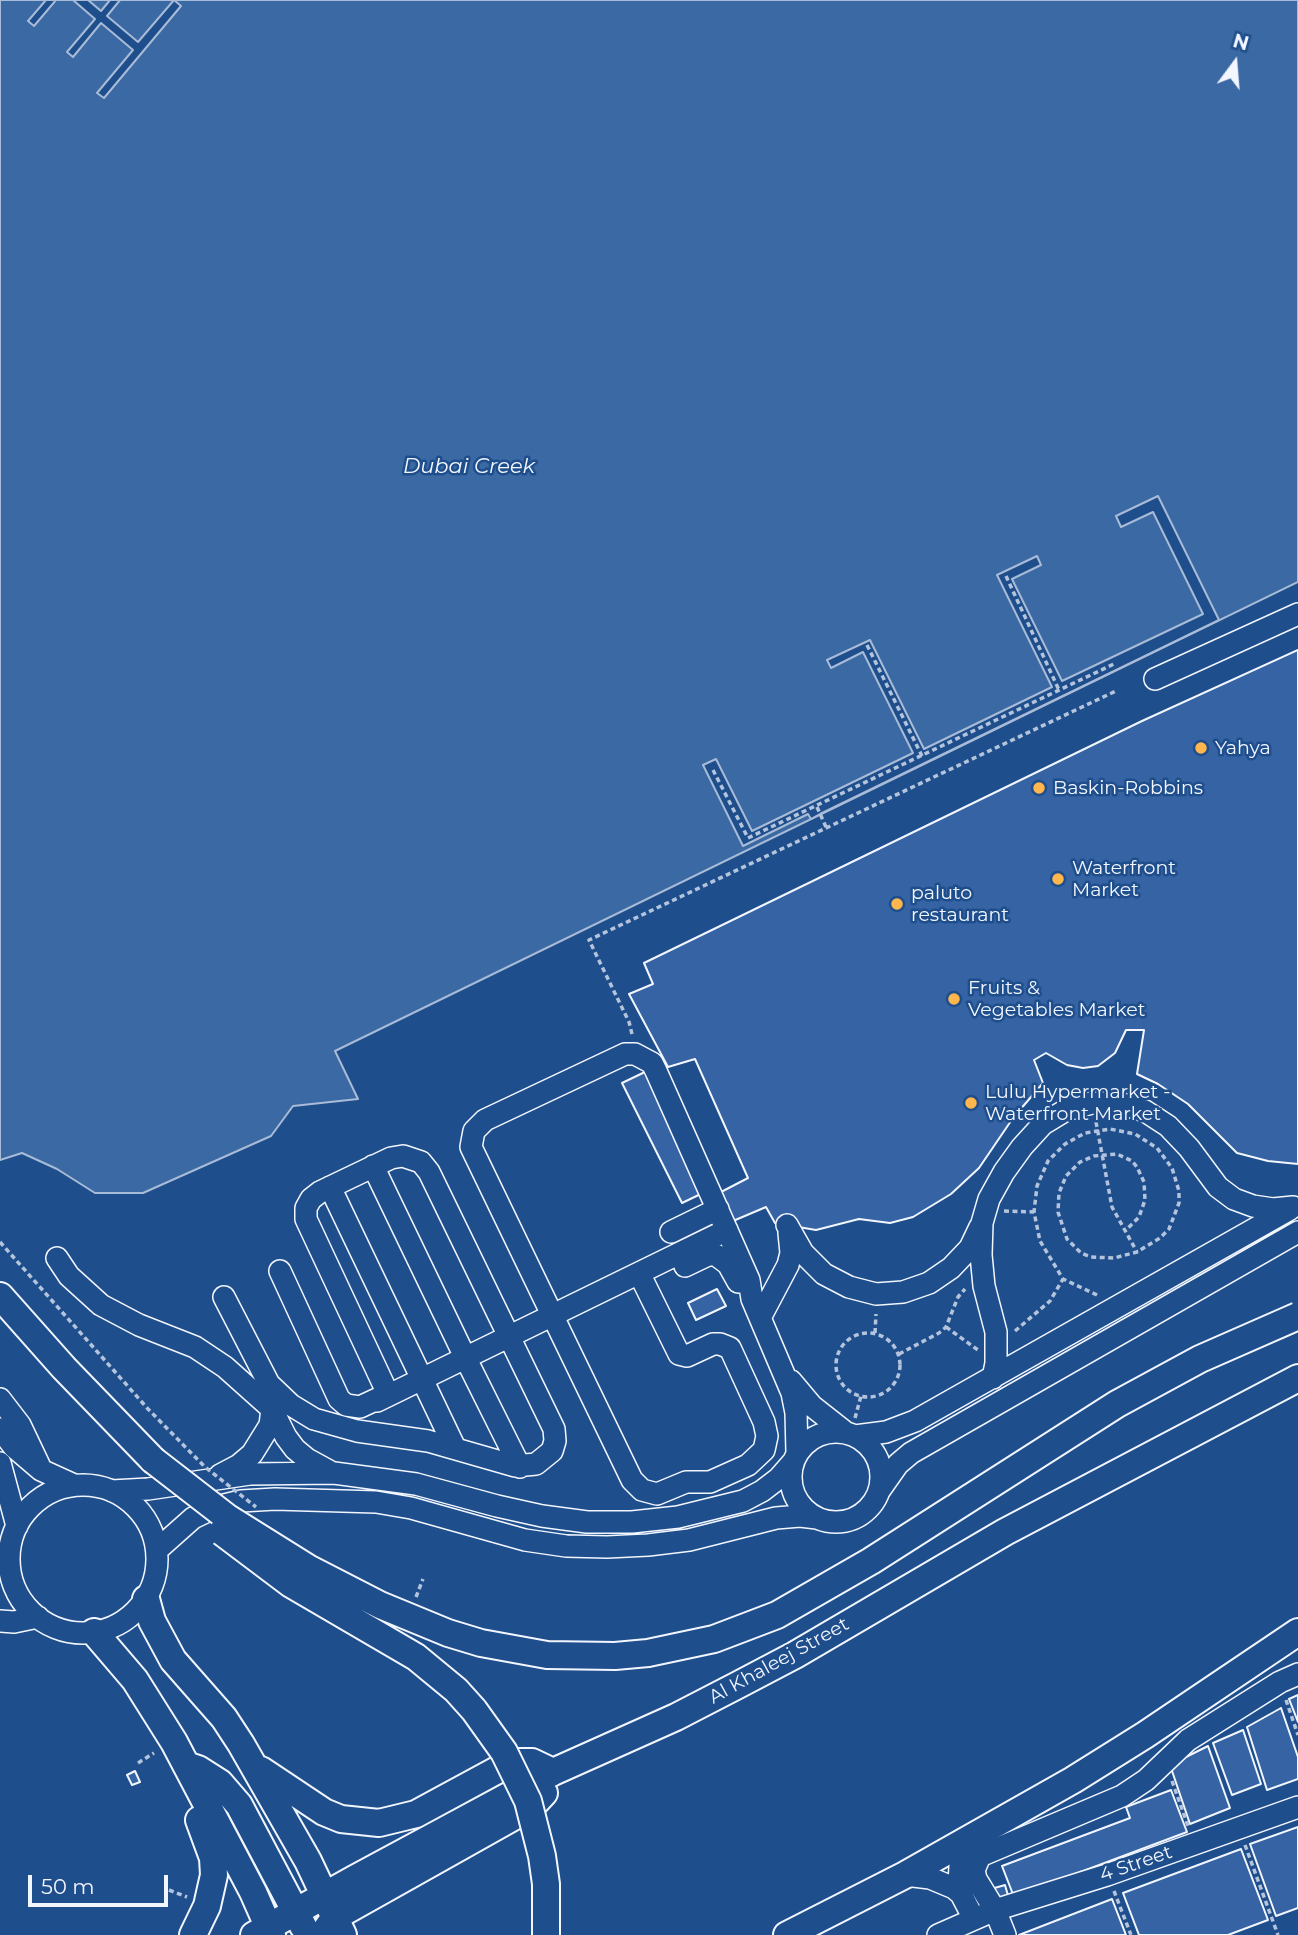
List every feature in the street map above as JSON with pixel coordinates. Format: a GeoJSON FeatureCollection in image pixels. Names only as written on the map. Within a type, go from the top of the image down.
{"type":"FeatureCollection","features":[{"type":"Feature","properties":{"kind":"main road"},"geometry":{"type":"LineString","coordinates":[[0,1296],[195,1506],[241,1548],[291,1584],[416,1657],[474,1710],[504,1752],[528,1801],[546,1884],[545,1935]]}},
{"type":"Feature","properties":{"kind":"main road"},"geometry":{"type":"LineString","coordinates":[[153,1460],[228,1518],[298,1562],[380,1605],[449,1633],[481,1643],[547,1655],[615,1657],[648,1653],[714,1639],[777,1615],[871,1561],[1117,1404],[1200,1359],[1298,1315]]}},
{"type":"Feature","properties":{"kind":"main road","name":"Al Khaleej Street"},"geometry":{"type":"LineString","coordinates":[[269,1933],[302,1923],[332,1921],[553,1772],[736,1686],[818,1642],[1005,1532],[1298,1378]]}},
{"type":"Feature","properties":{"kind":"main road"},"geometry":{"type":"LineString","coordinates":[[146,1599],[152,1620],[173,1660],[224,1718],[253,1764],[332,1921]]}},
{"type":"Feature","properties":{"kind":"main road"},"geometry":{"type":"LineString","coordinates":[[94,1632],[135,1680],[153,1707],[253,1892],[269,1933]]}},
{"type":"Feature","properties":{"kind":"main road"},"geometry":{"type":"LineString","coordinates":[[787,1935],[968,1841],[1135,1741],[1298,1632]]}},
{"type":"Feature","properties":{"kind":"main road"},"geometry":{"type":"LineString","coordinates":[[253,1764],[324,1812],[341,1819],[379,1823],[415,1814],[512,1762],[532,1762],[553,1772]]}},
{"type":"Feature","properties":{"kind":"main road"},"geometry":{"type":"LineString","coordinates":[[186,1765],[210,1776],[231,1793],[302,1923]]}},
{"type":"Feature","properties":{"kind":"main road"},"geometry":{"type":"LineString","coordinates":[[186,1765],[187,1791],[214,1858],[211,1892],[192,1935]]}},
{"type":"Feature","properties":{"kind":"street"},"geometry":{"type":"LineString","coordinates":[[1155,679],[1298,614]]}},
{"type":"Feature","properties":{"kind":"street"},"geometry":{"type":"LineString","coordinates":[[639,1273],[679,1354],[687,1356],[713,1344],[725,1346],[733,1353],[766,1429],[764,1450],[755,1462],[715,1480],[682,1483],[664,1493],[649,1493],[636,1486],[474,1154],[471,1139],[478,1125],[485,1120],[625,1054],[635,1054],[652,1063],[749,1280],[756,1308],[785,1374],[796,1413],[791,1484],[794,1494],[808,1512],[817,1518]]}},
{"type":"Feature","properties":{"kind":"street"},"geometry":{"type":"LineString","coordinates":[[756,1308],[788,1265],[791,1241],[784,1224],[803,1254],[824,1273],[849,1287],[876,1294],[903,1292],[929,1283],[951,1268],[970,1248],[1004,1172],[1021,1147],[1043,1124],[1066,1110],[1092,1103],[1119,1103],[1145,1111],[1168,1126],[1189,1147],[1218,1187],[1234,1199],[1273,1209],[1296,1206]]}},
{"type":"Feature","properties":{"kind":"street"},"geometry":{"type":"LineString","coordinates":[[224,1297],[258,1367],[276,1392],[308,1416],[346,1429],[455,1448],[496,1463],[520,1467],[545,1459],[553,1449],[555,1435],[426,1167],[416,1158],[403,1156],[373,1166],[330,1187],[311,1199],[306,1208],[306,1219],[388,1394]]}},
{"type":"Feature","properties":{"kind":"street"},"geometry":{"type":"LineString","coordinates":[[373,1166],[520,1467]]}},
{"type":"Feature","properties":{"kind":"street"},"geometry":{"type":"LineString","coordinates":[[330,1187],[455,1448]]}},
{"type":"Feature","properties":{"kind":"street"},"geometry":{"type":"LineString","coordinates":[[0,1429],[14,1447],[41,1470],[74,1485],[112,1490],[148,1489],[250,1474],[334,1473],[416,1484],[542,1516],[587,1522],[632,1522],[678,1517],[743,1501],[762,1491],[779,1478],[813,1437],[823,1433],[850,1434],[901,1428],[995,1363],[1132,1299],[1296,1206]]}},
{"type":"Feature","properties":{"kind":"street"},"geometry":{"type":"LineString","coordinates":[[671,1232],[718,1209]]}},
{"type":"Feature","properties":{"kind":"street"},"geometry":{"type":"LineString","coordinates":[[984,1217],[981,1255],[984,1286],[994,1324],[995,1363]]}},
{"type":"Feature","properties":{"kind":"street"},"geometry":{"type":"LineString","coordinates":[[280,1271],[339,1399],[346,1405],[360,1407],[727,1230]]}},
{"type":"Feature","properties":{"kind":"street"},"geometry":{"type":"LineString","coordinates":[[879,1491],[898,1464],[918,1449],[1298,1232]]}},
{"type":"Feature","properties":{"kind":"street"},"geometry":{"type":"LineString","coordinates":[[660,1263],[667,1268],[678,1269],[708,1255],[716,1255],[728,1264],[756,1308]]}},
{"type":"Feature","properties":{"kind":"street"},"geometry":{"type":"LineString","coordinates":[[57,1258],[77,1283],[101,1305],[139,1325],[195,1347],[225,1367],[272,1409],[295,1449],[320,1468],[334,1473]]}},
{"type":"Feature","properties":{"kind":"street"},"geometry":{"type":"LineString","coordinates":[[157,1550],[193,1518],[216,1507],[241,1501],[275,1499],[376,1502],[411,1508],[524,1540],[607,1547],[690,1540],[776,1518],[800,1516],[838,1522],[859,1516],[875,1501],[879,1491],[881,1480],[878,1459],[865,1442],[813,1406],[785,1374]]}},
{"type":"Feature","properties":{"kind":"street"},"geometry":{"type":"LineString","coordinates":[[346,1429],[364,1410],[388,1394]]}},
{"type":"Feature","properties":{"kind":"street"},"geometry":{"type":"LineString","coordinates":[[0,1399],[20,1425],[41,1470]]}},
{"type":"Feature","properties":{"kind":"street"},"geometry":{"type":"LineString","coordinates":[[207,1480],[239,1465],[252,1454],[270,1425],[272,1409]]}},
{"type":"Feature","properties":{"kind":"street"},"geometry":{"type":"LineString","coordinates":[[0,1463],[14,1532]]}},
{"type":"Feature","properties":{"kind":"street"},"geometry":{"type":"LineString","coordinates":[[74,1485],[60,1489],[35,1503],[14,1532],[9,1554],[13,1582],[19,1596],[38,1617],[70,1631],[94,1632],[128,1618],[146,1599],[156,1576],[155,1537],[143,1514],[134,1504],[112,1490]]}},
{"type":"Feature","properties":{"kind":"street"},"geometry":{"type":"LineString","coordinates":[[0,1507],[14,1532]]}},
{"type":"Feature","properties":{"kind":"street"},"geometry":{"type":"LineString","coordinates":[[0,1621],[14,1622],[38,1617]]}},
{"type":"Feature","properties":{"kind":"street"},"geometry":{"type":"LineString","coordinates":[[1005,1935],[995,1910],[976,1879],[974,1870],[980,1856],[1122,1796],[1146,1780],[1188,1740],[1289,1678]]}},
{"type":"Feature","properties":{"kind":"street","name":"4 Street"},"geometry":{"type":"LineString","coordinates":[[938,1935],[995,1910],[1107,1875],[1298,1807]]}},
{"type":"Feature","properties":{"kind":"street"},"geometry":{"type":"LineString","coordinates":[[968,1841],[960,1866],[959,1884],[974,1920]]}},
{"type":"Feature","properties":{"kind":"street"},"geometry":{"type":"LineString","coordinates":[[905,1875],[930,1878],[954,1888],[961,1894]]}},
{"type":"Feature","properties":{"kind":"path"},"geometry":{"type":"LineString","coordinates":[[1006,576],[1059,690]]}},
{"type":"Feature","properties":{"kind":"path"},"geometry":{"type":"LineString","coordinates":[[867,645],[922,756]]}},
{"type":"Feature","properties":{"kind":"path"},"geometry":{"type":"LineString","coordinates":[[713,770],[748,838],[1116,663]]}},
{"type":"Feature","properties":{"kind":"path"},"geometry":{"type":"LineString","coordinates":[[635,1054],[629,1022],[589,940],[1116,691]]}},
{"type":"Feature","properties":{"kind":"path"},"geometry":{"type":"LineString","coordinates":[[816,807],[826,828]]}},
{"type":"Feature","properties":{"kind":"path"},"geometry":{"type":"LineString","coordinates":[[1092,1103],[1112,1207],[1137,1252]]}},
{"type":"Feature","properties":{"kind":"path"},"geometry":{"type":"LineString","coordinates":[[1125,1231],[1143,1209],[1144,1182],[1138,1167],[1132,1161],[1117,1154],[1102,1154],[1080,1162],[1066,1176],[1058,1203],[1063,1231],[1073,1247],[1091,1257],[1114,1258],[1137,1252],[1160,1238],[1174,1221],[1179,1203],[1177,1179],[1166,1158],[1147,1140],[1123,1130],[1085,1133],[1065,1144],[1048,1161],[1037,1186],[1034,1212],[1040,1241],[1046,1255],[1063,1279],[1089,1293],[1132,1299]]}},
{"type":"Feature","properties":{"kind":"path"},"geometry":{"type":"LineString","coordinates":[[984,1217],[1034,1212]]}},
{"type":"Feature","properties":{"kind":"path"},"geometry":{"type":"LineString","coordinates":[[0,1242],[180,1442],[205,1467],[256,1507]]}},
{"type":"Feature","properties":{"kind":"path"},"geometry":{"type":"LineString","coordinates":[[946,1326],[995,1363],[1050,1301],[1063,1279]]}},
{"type":"Feature","properties":{"kind":"path"},"geometry":{"type":"LineString","coordinates":[[899,1354],[939,1333],[946,1326],[961,1293],[969,1288],[984,1286]]}},
{"type":"Feature","properties":{"kind":"path"},"geometry":{"type":"LineString","coordinates":[[866,1332],[884,1336],[899,1354],[899,1376],[888,1391],[880,1395],[871,1397],[852,1393],[839,1380],[836,1371],[838,1353],[842,1345],[857,1334],[866,1332]]}},
{"type":"Feature","properties":{"kind":"path"},"geometry":{"type":"LineString","coordinates":[[415,1600],[423,1579]]}},
{"type":"Feature","properties":{"kind":"path"},"geometry":{"type":"LineString","coordinates":[[1289,1678],[1298,1735]]}},
{"type":"Feature","properties":{"kind":"path"},"geometry":{"type":"LineString","coordinates":[[1165,1762],[1195,1844]]}},
{"type":"Feature","properties":{"kind":"path"},"geometry":{"type":"LineString","coordinates":[[1239,1828],[1278,1935]]}},
{"type":"Feature","properties":{"kind":"path"},"geometry":{"type":"LineString","coordinates":[[1107,1875],[1131,1935]]}},
{"type":"Feature","properties":{"kind":"water","name":"Dubai Creek"},"geometry":{"type":"Polygon","coordinates":[[[0,0],[1298,0],[1298,582],[335,1051],[358,1099],[293,1106],[271,1136],[143,1193],[95,1193],[57,1169],[22,1153],[0,1160],[0,0]]]}},
{"type":"Feature","properties":{"kind":"pier"},"geometry":{"type":"Polygon","coordinates":[[[46,0],[56,0],[34,26],[28,21],[46,0]]]}},
{"type":"Feature","properties":{"kind":"pier"},"geometry":{"type":"Polygon","coordinates":[[[73,0],[88,0],[101,11],[110,0],[120,0],[107,16],[138,42],[174,0],[181,6],[104,98],[97,93],[133,50],[101,23],[73,57],[67,52],[95,19],[73,0]]]}},
{"type":"Feature","properties":{"kind":"pier"},"geometry":{"type":"Polygon","coordinates":[[[1158,496],[1219,620],[811,819],[808,814],[743,846],[703,765],[716,759],[752,831],[913,753],[863,652],[831,668],[827,660],[870,640],[924,749],[1052,687],[997,575],[1037,556],[1041,565],[1012,579],[1062,681],[1203,614],[1153,512],[1121,527],[1116,516],[1158,496]]]}},
{"type":"Feature","properties":{"kind":"building","name":"Waterfront Market"},"geometry":{"type":"Polygon","coordinates":[[[1298,650],[1298,1164],[1268,1161],[1237,1153],[1188,1104],[1137,1074],[1144,1030],[1126,1030],[1115,1053],[1098,1066],[1083,1068],[1067,1065],[1046,1053],[1034,1060],[1043,1083],[1013,1118],[979,1168],[951,1194],[913,1217],[890,1223],[859,1219],[816,1230],[775,1223],[766,1207],[733,1221],[721,1192],[748,1178],[695,1059],[668,1067],[629,994],[653,984],[644,963],[1142,721],[1298,650]]]}},
{"type":"Feature","properties":{"kind":"building"},"geometry":{"type":"Polygon","coordinates":[[[647,1071],[707,1191],[682,1203],[622,1083],[647,1071]]]}},
{"type":"Feature","properties":{"kind":"building"},"geometry":{"type":"Polygon","coordinates":[[[717,1289],[726,1306],[696,1320],[688,1303],[717,1289]]]}},
{"type":"Feature","properties":{"kind":"building"},"geometry":{"type":"Polygon","coordinates":[[[1298,1695],[1298,1722],[1289,1699],[1298,1695]]]}},
{"type":"Feature","properties":{"kind":"building"},"geometry":{"type":"Polygon","coordinates":[[[1281,1708],[1298,1757],[1298,1779],[1267,1790],[1247,1727],[1281,1708]]]}},
{"type":"Feature","properties":{"kind":"building"},"geometry":{"type":"Polygon","coordinates":[[[1243,1730],[1261,1784],[1232,1795],[1213,1743],[1243,1730]]]}},
{"type":"Feature","properties":{"kind":"building"},"geometry":{"type":"Polygon","coordinates":[[[1208,1746],[1230,1808],[1190,1824],[1170,1765],[1208,1746]]]}},
{"type":"Feature","properties":{"kind":"building"},"geometry":{"type":"Polygon","coordinates":[[[135,1771],[140,1782],[132,1785],[127,1775],[135,1771]]]}},
{"type":"Feature","properties":{"kind":"building"},"geometry":{"type":"Polygon","coordinates":[[[1171,1790],[1187,1832],[1014,1897],[1002,1866],[1130,1818],[1126,1807],[1171,1790]]]}},
{"type":"Feature","properties":{"kind":"building"},"geometry":{"type":"Polygon","coordinates":[[[1298,1827],[1298,1908],[1276,1916],[1250,1844],[1298,1827]]]}},
{"type":"Feature","properties":{"kind":"building"},"geometry":{"type":"Polygon","coordinates":[[[1241,1849],[1268,1920],[1228,1935],[1139,1935],[1123,1893],[1241,1849]]]}},
{"type":"Feature","properties":{"kind":"building"},"geometry":{"type":"Polygon","coordinates":[[[1005,1885],[1009,1899],[996,1903],[991,1889],[1005,1885]]]}},
{"type":"Feature","properties":{"kind":"building"},"geometry":{"type":"Polygon","coordinates":[[[1112,1899],[1126,1935],[1019,1935],[1112,1899]]]}},
{"type":"Feature","properties":{"kind":"place","name":"Yahya"},"geometry":{"type":"Point","coordinates":[1201,748]}},
{"type":"Feature","properties":{"kind":"place","name":"Baskin-Robbins"},"geometry":{"type":"Point","coordinates":[1039,788]}},
{"type":"Feature","properties":{"kind":"place","name":"Waterfront Market"},"geometry":{"type":"Point","coordinates":[1058,879]}},
{"type":"Feature","properties":{"kind":"place","name":"paluto restaurant"},"geometry":{"type":"Point","coordinates":[897,904]}},
{"type":"Feature","properties":{"kind":"place","name":"Fruits & Vegetables Market"},"geometry":{"type":"Point","coordinates":[954,999]}},
{"type":"Feature","properties":{"kind":"place","name":"Lulu Hypermarket - Waterfront Market"},"geometry":{"type":"Point","coordinates":[971,1103]}}]}
